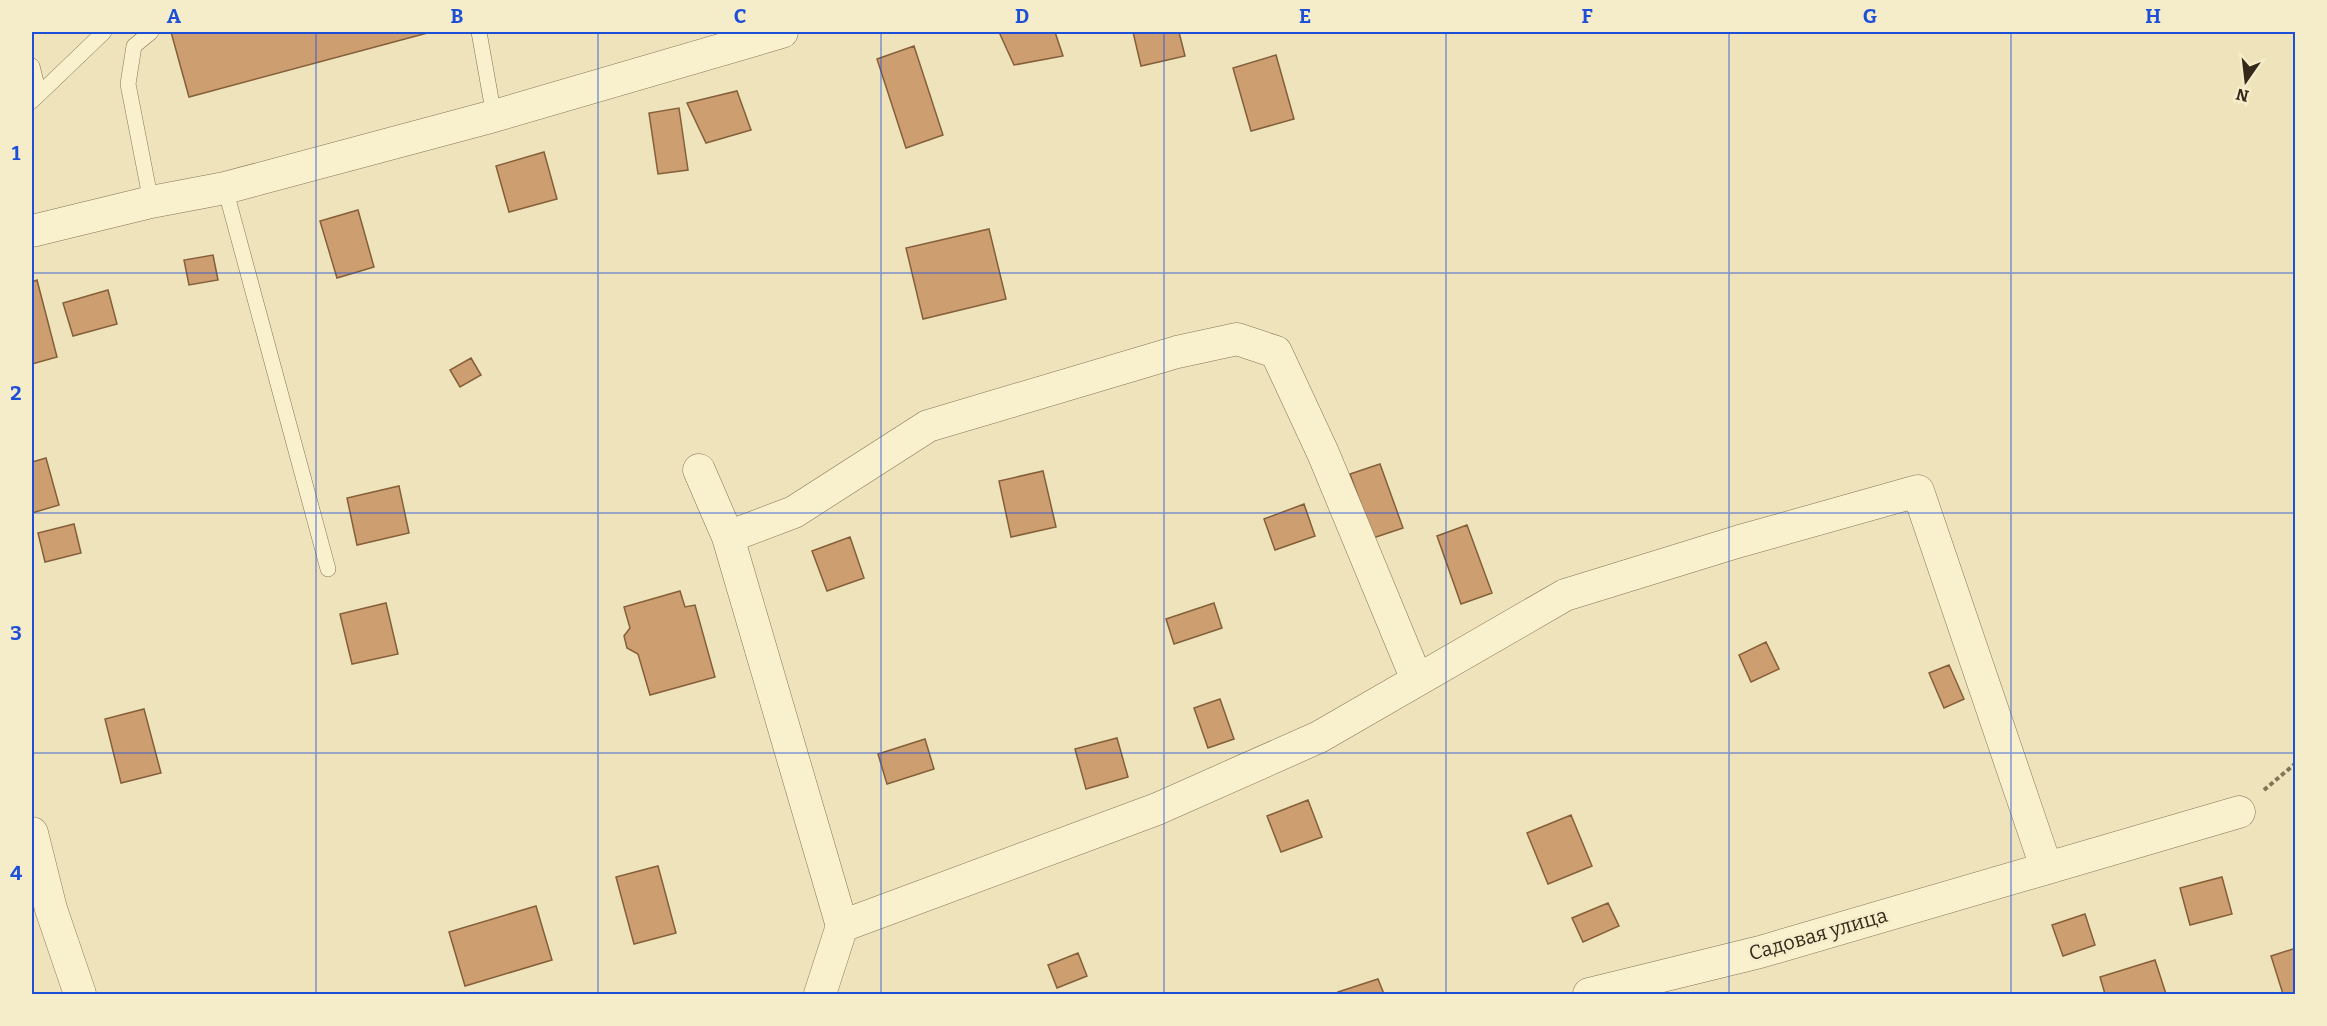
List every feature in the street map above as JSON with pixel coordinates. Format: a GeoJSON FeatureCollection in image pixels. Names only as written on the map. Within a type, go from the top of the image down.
{"type":"FeatureCollection","features":[{"type":"Feature","properties":{"kind":"street"},"geometry":{"type":"LineString","coordinates":[[32,231],[151,202],[225,188],[494,116],[782,32]]}},
{"type":"Feature","properties":{"kind":"street"},"geometry":{"type":"LineString","coordinates":[[728,537],[794,512],[928,426],[1177,352],[1237,339],[1276,352],[1323,453],[1417,680]]}},
{"type":"Feature","properties":{"kind":"street"},"geometry":{"type":"LineString","coordinates":[[699,470],[728,537],[842,926],[820,994]]}},
{"type":"Feature","properties":{"kind":"street"},"geometry":{"type":"LineString","coordinates":[[842,926],[1157,809],[1318,737],[1565,595],[1740,541],[1918,491],[2046,867]]}},
{"type":"Feature","properties":{"kind":"street","name":"Садовая улица"},"geometry":{"type":"LineString","coordinates":[[1591,994],[1760,952],[2239,812]]}},
{"type":"Feature","properties":{"kind":"street"},"geometry":{"type":"LineString","coordinates":[[32,833],[51,909],[80,994]]}},
{"type":"Feature","properties":{"kind":"lane"},"geometry":{"type":"LineString","coordinates":[[35,97],[104,32]]}},
{"type":"Feature","properties":{"kind":"lane"},"geometry":{"type":"LineString","coordinates":[[151,32],[134,46],[128,84],[151,202]]}},
{"type":"Feature","properties":{"kind":"lane"},"geometry":{"type":"LineString","coordinates":[[479,32],[494,116]]}},
{"type":"Feature","properties":{"kind":"lane"},"geometry":{"type":"LineString","coordinates":[[32,66],[35,97]]}},
{"type":"Feature","properties":{"kind":"lane"},"geometry":{"type":"LineString","coordinates":[[225,188],[328,568]]}},
{"type":"Feature","properties":{"kind":"path"},"geometry":{"type":"LineString","coordinates":[[2239,812],[2295,763]]}},
{"type":"Feature","properties":{"kind":"building"},"geometry":{"type":"Polygon","coordinates":[[[171,32],[431,32],[189,97],[171,32]]]}},
{"type":"Feature","properties":{"kind":"building"},"geometry":{"type":"Polygon","coordinates":[[[999,32],[1055,32],[1063,56],[1014,65],[999,32]]]}},
{"type":"Feature","properties":{"kind":"building"},"geometry":{"type":"Polygon","coordinates":[[[1133,32],[1179,32],[1185,56],[1141,66],[1133,32]]]}},
{"type":"Feature","properties":{"kind":"building"},"geometry":{"type":"Polygon","coordinates":[[[914,46],[943,135],[906,148],[877,59],[914,46]]]}},
{"type":"Feature","properties":{"kind":"building"},"geometry":{"type":"Polygon","coordinates":[[[1276,55],[1294,119],[1251,131],[1233,68],[1276,55]]]}},
{"type":"Feature","properties":{"kind":"building"},"geometry":{"type":"Polygon","coordinates":[[[737,91],[751,130],[706,143],[687,103],[737,91]]]}},
{"type":"Feature","properties":{"kind":"building"},"geometry":{"type":"Polygon","coordinates":[[[679,108],[688,170],[658,174],[649,113],[679,108]]]}},
{"type":"Feature","properties":{"kind":"building"},"geometry":{"type":"Polygon","coordinates":[[[544,152],[557,199],[509,212],[496,166],[544,152]]]}},
{"type":"Feature","properties":{"kind":"building"},"geometry":{"type":"Polygon","coordinates":[[[358,210],[374,267],[337,278],[320,221],[358,210]]]}},
{"type":"Feature","properties":{"kind":"building"},"geometry":{"type":"Polygon","coordinates":[[[989,229],[1006,299],[923,319],[906,248],[989,229]]]}},
{"type":"Feature","properties":{"kind":"building"},"geometry":{"type":"Polygon","coordinates":[[[213,255],[218,280],[189,285],[184,260],[213,255]]]}},
{"type":"Feature","properties":{"kind":"building"},"geometry":{"type":"Polygon","coordinates":[[[37,280],[57,357],[32,364],[32,282],[37,280]]]}},
{"type":"Feature","properties":{"kind":"building"},"geometry":{"type":"Polygon","coordinates":[[[108,290],[117,324],[73,336],[63,303],[108,290]]]}},
{"type":"Feature","properties":{"kind":"building"},"geometry":{"type":"Polygon","coordinates":[[[471,358],[481,375],[460,387],[450,370],[471,358]]]}},
{"type":"Feature","properties":{"kind":"building"},"geometry":{"type":"Polygon","coordinates":[[[46,458],[59,505],[32,513],[32,462],[46,458]]]}},
{"type":"Feature","properties":{"kind":"building"},"geometry":{"type":"Polygon","coordinates":[[[1380,464],[1403,528],[1373,538],[1350,474],[1380,464]]]}},
{"type":"Feature","properties":{"kind":"building"},"geometry":{"type":"Polygon","coordinates":[[[1043,471],[1056,527],[1011,537],[999,481],[1043,471]]]}},
{"type":"Feature","properties":{"kind":"building"},"geometry":{"type":"Polygon","coordinates":[[[399,486],[409,533],[357,545],[347,498],[399,486]]]}},
{"type":"Feature","properties":{"kind":"building"},"geometry":{"type":"Polygon","coordinates":[[[1304,504],[1315,536],[1275,550],[1264,519],[1304,504]]]}},
{"type":"Feature","properties":{"kind":"building"},"geometry":{"type":"Polygon","coordinates":[[[74,524],[81,553],[45,562],[38,533],[74,524]]]}},
{"type":"Feature","properties":{"kind":"building"},"geometry":{"type":"Polygon","coordinates":[[[1467,525],[1492,593],[1461,604],[1437,536],[1467,525]]]}},
{"type":"Feature","properties":{"kind":"building"},"geometry":{"type":"Polygon","coordinates":[[[850,537],[864,578],[827,591],[812,551],[850,537]]]}},
{"type":"Feature","properties":{"kind":"building"},"geometry":{"type":"Polygon","coordinates":[[[680,591],[685,607],[695,605],[715,677],[650,695],[638,654],[627,648],[624,636],[630,628],[624,607],[680,591]]]}},
{"type":"Feature","properties":{"kind":"building"},"geometry":{"type":"Polygon","coordinates":[[[386,603],[398,654],[352,664],[340,614],[386,603]]]}},
{"type":"Feature","properties":{"kind":"building"},"geometry":{"type":"Polygon","coordinates":[[[1214,603],[1222,628],[1174,644],[1166,619],[1214,603]]]}},
{"type":"Feature","properties":{"kind":"building"},"geometry":{"type":"Polygon","coordinates":[[[1766,642],[1779,669],[1751,682],[1739,655],[1766,642]]]}},
{"type":"Feature","properties":{"kind":"building"},"geometry":{"type":"Polygon","coordinates":[[[1949,665],[1964,699],[1944,708],[1929,673],[1949,665]]]}},
{"type":"Feature","properties":{"kind":"building"},"geometry":{"type":"Polygon","coordinates":[[[1220,699],[1234,739],[1208,748],[1194,708],[1220,699]]]}},
{"type":"Feature","properties":{"kind":"building"},"geometry":{"type":"Polygon","coordinates":[[[144,709],[161,773],[121,783],[105,719],[144,709]]]}},
{"type":"Feature","properties":{"kind":"building"},"geometry":{"type":"Polygon","coordinates":[[[1117,738],[1128,777],[1086,789],[1075,749],[1117,738]]]}},
{"type":"Feature","properties":{"kind":"building"},"geometry":{"type":"Polygon","coordinates":[[[925,739],[934,769],[887,784],[878,754],[925,739]]]}},
{"type":"Feature","properties":{"kind":"building"},"geometry":{"type":"Polygon","coordinates":[[[1308,800],[1322,837],[1281,852],[1267,816],[1308,800]]]}},
{"type":"Feature","properties":{"kind":"building"},"geometry":{"type":"Polygon","coordinates":[[[1571,815],[1592,866],[1548,884],[1527,833],[1571,815]]]}},
{"type":"Feature","properties":{"kind":"building"},"geometry":{"type":"Polygon","coordinates":[[[658,866],[676,933],[634,944],[616,877],[658,866]]]}},
{"type":"Feature","properties":{"kind":"building"},"geometry":{"type":"Polygon","coordinates":[[[2222,877],[2232,914],[2190,925],[2180,888],[2222,877]]]}},
{"type":"Feature","properties":{"kind":"building"},"geometry":{"type":"Polygon","coordinates":[[[1608,903],[1619,926],[1583,942],[1572,918],[1608,903]]]}},
{"type":"Feature","properties":{"kind":"building"},"geometry":{"type":"Polygon","coordinates":[[[536,906],[552,960],[465,986],[449,932],[536,906]]]}},
{"type":"Feature","properties":{"kind":"building"},"geometry":{"type":"Polygon","coordinates":[[[2085,914],[2095,945],[2063,956],[2052,925],[2085,914]]]}},
{"type":"Feature","properties":{"kind":"building"},"geometry":{"type":"Polygon","coordinates":[[[2296,948],[2296,994],[2283,994],[2271,956],[2296,948]]]}},
{"type":"Feature","properties":{"kind":"building"},"geometry":{"type":"Polygon","coordinates":[[[1078,953],[1087,976],[1057,988],[1048,965],[1078,953]]]}},
{"type":"Feature","properties":{"kind":"building"},"geometry":{"type":"Polygon","coordinates":[[[2155,960],[2166,994],[2105,994],[2100,977],[2155,960]]]}},
{"type":"Feature","properties":{"kind":"building"},"geometry":{"type":"Polygon","coordinates":[[[1378,979],[1384,994],[1339,994],[1338,992],[1378,979]]]}}]}
